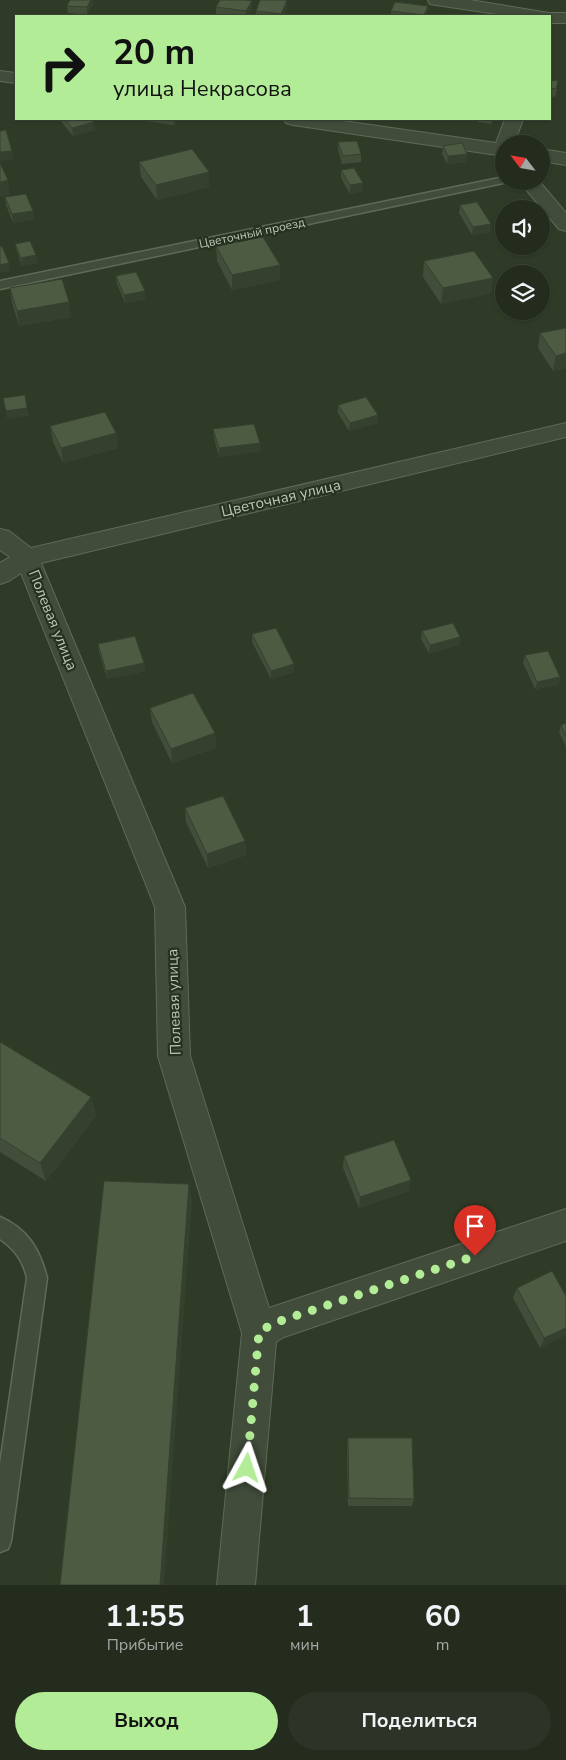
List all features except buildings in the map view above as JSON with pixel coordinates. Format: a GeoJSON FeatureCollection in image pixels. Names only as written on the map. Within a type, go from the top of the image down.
{"type":"FeatureCollection","features":[{"type":"Feature","properties":{"kind":"street"},"geometry":{"type":"LineString","coordinates":[[436,0],[533,15]]}},
{"type":"Feature","properties":{"kind":"street"},"geometry":{"type":"LineString","coordinates":[[552,18],[558,0]]}},
{"type":"Feature","properties":{"kind":"street"},"geometry":{"type":"LineString","coordinates":[[0,76],[15,78]]}},
{"type":"Feature","properties":{"kind":"street"},"geometry":{"type":"LineString","coordinates":[[300,120],[495,147]]}},
{"type":"Feature","properties":{"kind":"street"},"geometry":{"type":"LineString","coordinates":[[508,135],[514,120]]}},
{"type":"Feature","properties":{"kind":"street"},"geometry":{"type":"LineString","coordinates":[[550,156],[566,158]]}},
{"type":"Feature","properties":{"kind":"street"},"geometry":{"type":"LineString","coordinates":[[536,190],[566,225]]}},
{"type":"Feature","properties":{"kind":"street","name":"Цветочная улица"},"geometry":{"type":"LineString","coordinates":[[0,575],[27,558],[566,430]]}},
{"type":"Feature","properties":{"kind":"street","name":"Полевая улица"},"geometry":{"type":"LineString","coordinates":[[0,537],[27,558],[170,906],[174,1056],[259,1332],[236,1585]]}},
{"type":"Feature","properties":{"kind":"street"},"geometry":{"type":"LineString","coordinates":[[259,1332],[274,1323],[566,1225]]}},
{"type":"Feature","properties":{"kind":"lane","name":"Цветочный проезд"},"geometry":{"type":"LineString","coordinates":[[0,285],[495,182]]}},
{"type":"Feature","properties":{"kind":"lane"},"geometry":{"type":"LineString","coordinates":[[0,1227],[20,1240],[33,1257],[37,1278],[0,1541]]}},
{"type":"Feature","properties":{"kind":"route"},"geometry":{"type":"LineString","coordinates":[[247,1468],[259,1332],[274,1323],[475,1256]]}}]}
